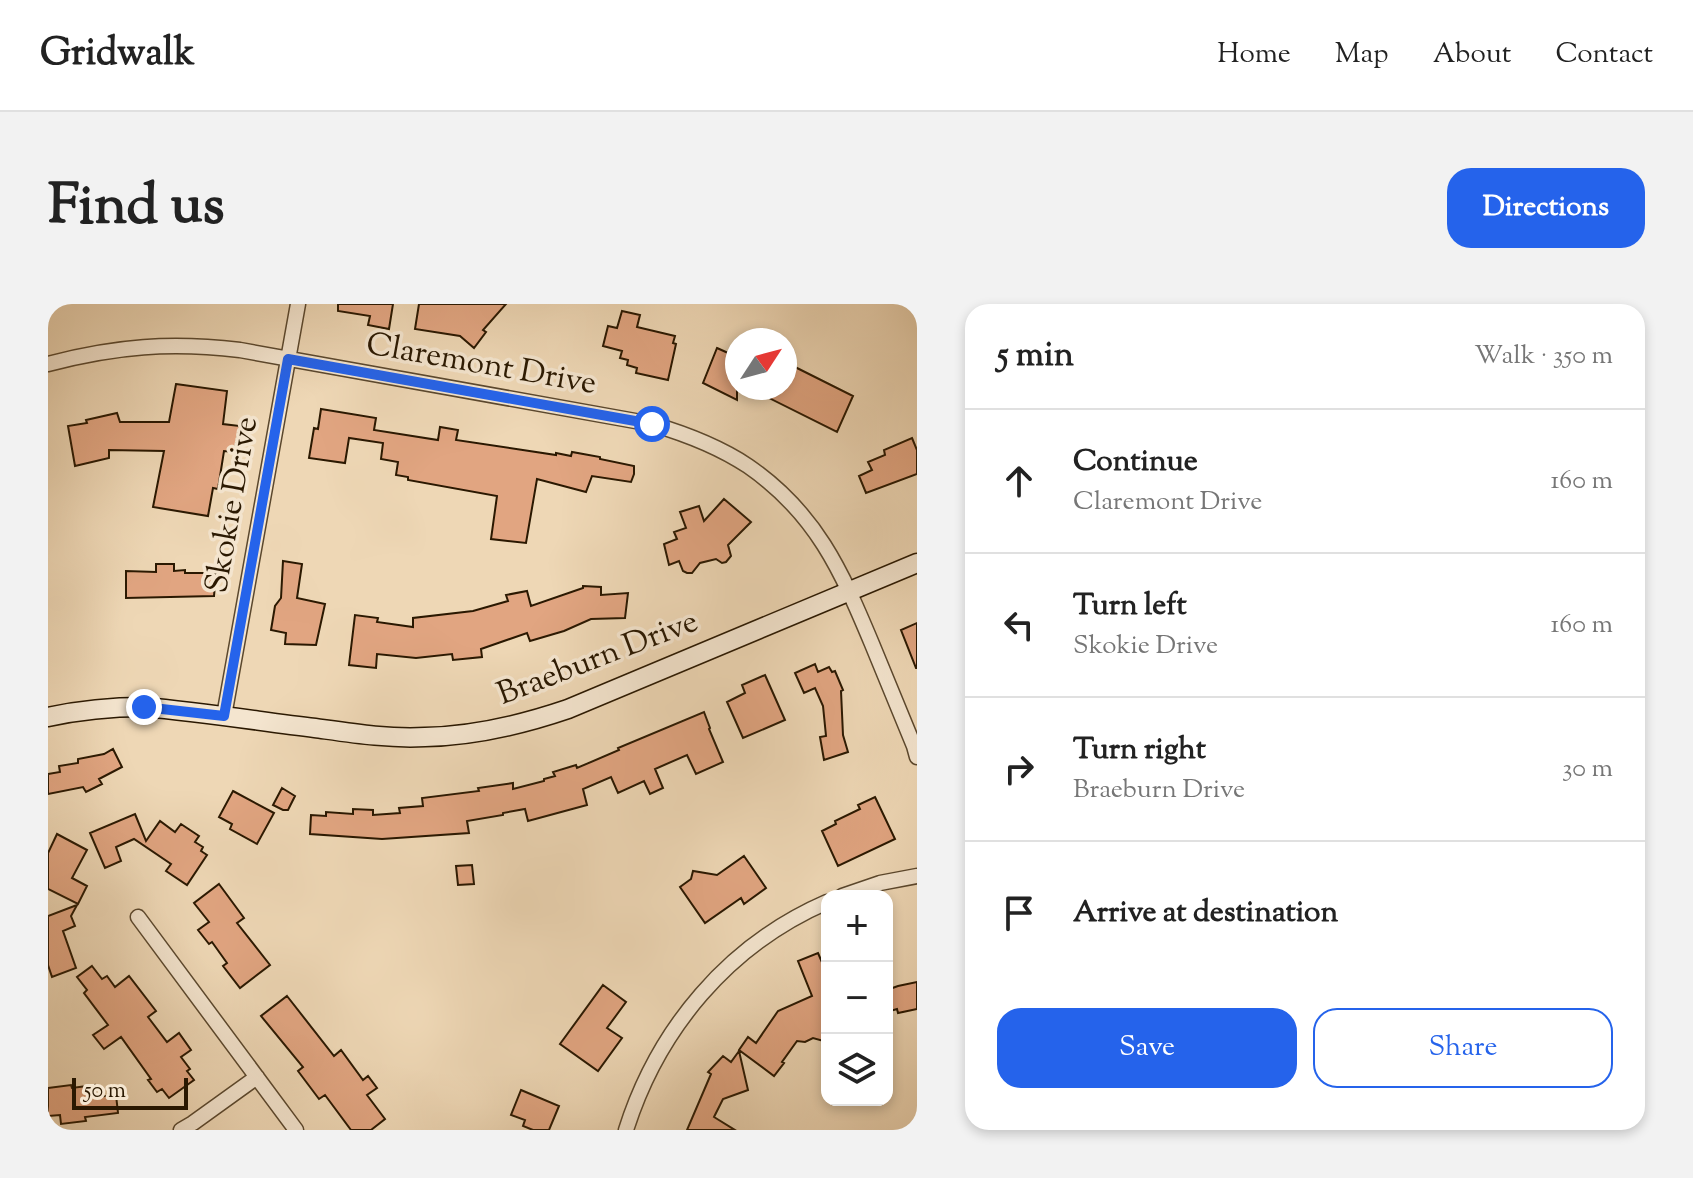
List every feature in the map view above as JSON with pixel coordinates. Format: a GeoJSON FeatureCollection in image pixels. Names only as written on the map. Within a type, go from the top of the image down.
{"type":"FeatureCollection","features":[{"type":"Feature","properties":{"kind":"street","name":"Skokie Drive"},"geometry":{"type":"LineString","coordinates":[[224,716],[298,304]]}},
{"type":"Feature","properties":{"kind":"street","name":"Claremont Drive"},"geometry":{"type":"LineString","coordinates":[[48,364],[129,347],[203,346],[652,424],[717,448],[775,487],[815,530],[834,559],[917,757]]}},
{"type":"Feature","properties":{"kind":"street","name":"Braeburn Drive"},"geometry":{"type":"LineString","coordinates":[[48,717],[107,707],[144,707],[379,736],[423,738],[497,730],[568,709],[917,563]]}},
{"type":"Feature","properties":{"kind":"street"},"geometry":{"type":"LineString","coordinates":[[860,890],[917,876]]}},
{"type":"Feature","properties":{"kind":"street"},"geometry":{"type":"LineString","coordinates":[[626,1130],[649,1071],[670,1033],[693,1003],[718,975],[747,950],[777,928],[821,905]]}},
{"type":"Feature","properties":{"kind":"street"},"geometry":{"type":"LineString","coordinates":[[138,917],[296,1130]]}},
{"type":"Feature","properties":{"kind":"street"},"geometry":{"type":"LineString","coordinates":[[181,1130],[257,1077]]}},
{"type":"Feature","properties":{"kind":"building"},"geometry":{"type":"Polygon","coordinates":[[[338,304],[393,304],[389,329],[368,325],[370,316],[338,311],[338,304]]]}},
{"type":"Feature","properties":{"kind":"building"},"geometry":{"type":"Polygon","coordinates":[[[419,304],[506,304],[483,330],[486,332],[474,348],[460,336],[415,329],[419,304]]]}},
{"type":"Feature","properties":{"kind":"building"},"geometry":{"type":"Polygon","coordinates":[[[622,311],[640,315],[637,327],[675,336],[668,380],[636,373],[637,368],[627,365],[628,360],[620,358],[622,351],[603,346],[608,326],[617,328],[622,311]]]}},
{"type":"Feature","properties":{"kind":"building"},"geometry":{"type":"Polygon","coordinates":[[[717,348],[725,352],[725,394],[703,383],[717,348]]]}},
{"type":"Feature","properties":{"kind":"building"},"geometry":{"type":"Polygon","coordinates":[[[797,368],[853,396],[837,432],[773,400],[797,400],[797,368]]]}},
{"type":"Feature","properties":{"kind":"building"},"geometry":{"type":"Polygon","coordinates":[[[176,384],[227,391],[223,424],[240,426],[234,452],[224,451],[218,489],[213,488],[208,516],[153,507],[164,451],[109,450],[109,458],[75,466],[68,426],[117,413],[120,422],[169,422],[176,384]]]}},
{"type":"Feature","properties":{"kind":"building"},"geometry":{"type":"Polygon","coordinates":[[[321,409],[376,418],[374,430],[438,440],[440,427],[458,430],[456,440],[556,455],[571,456],[572,452],[600,457],[634,466],[634,474],[631,482],[592,476],[586,492],[537,479],[526,543],[491,539],[497,496],[408,480],[408,477],[396,475],[398,462],[381,459],[383,443],[349,438],[345,463],[309,458],[321,409]]]}},
{"type":"Feature","properties":{"kind":"building"},"geometry":{"type":"Polygon","coordinates":[[[912,438],[917,450],[917,474],[866,493],[859,476],[872,470],[868,462],[885,455],[884,450],[912,438]]]}},
{"type":"Feature","properties":{"kind":"building"},"geometry":{"type":"Polygon","coordinates":[[[724,499],[751,522],[728,545],[731,556],[726,562],[716,559],[700,563],[692,573],[683,571],[679,561],[669,565],[664,544],[677,539],[674,532],[686,528],[680,512],[699,506],[704,521],[724,499]]]}},
{"type":"Feature","properties":{"kind":"building"},"geometry":{"type":"Polygon","coordinates":[[[283,561],[302,564],[297,598],[325,604],[316,645],[285,644],[286,633],[271,630],[275,606],[281,598],[283,561]]]}},
{"type":"Feature","properties":{"kind":"building"},"geometry":{"type":"Polygon","coordinates":[[[156,564],[174,564],[174,571],[185,570],[185,573],[216,573],[214,596],[126,598],[126,571],[156,572],[156,564]]]}},
{"type":"Feature","properties":{"kind":"building"},"geometry":{"type":"Polygon","coordinates":[[[583,586],[601,587],[601,595],[628,593],[625,618],[591,619],[530,641],[527,633],[481,649],[482,657],[453,660],[452,654],[416,658],[377,654],[376,668],[349,665],[355,615],[413,627],[413,618],[473,611],[508,601],[506,595],[527,591],[531,606],[583,586]]]}},
{"type":"Feature","properties":{"kind":"building"},"geometry":{"type":"Polygon","coordinates":[[[917,623],[917,668],[916,668],[901,630],[917,623]]]}},
{"type":"Feature","properties":{"kind":"building"},"geometry":{"type":"Polygon","coordinates":[[[815,664],[818,672],[829,667],[832,672],[835,671],[843,690],[843,735],[848,752],[824,760],[820,737],[826,736],[823,706],[815,688],[804,693],[795,673],[815,664]]]}},
{"type":"Feature","properties":{"kind":"building"},"geometry":{"type":"Polygon","coordinates":[[[765,675],[785,720],[743,738],[727,702],[745,693],[742,685],[765,675]]]}},
{"type":"Feature","properties":{"kind":"building"},"geometry":{"type":"Polygon","coordinates":[[[704,712],[723,762],[696,774],[687,755],[655,769],[663,788],[650,794],[644,781],[618,793],[611,777],[583,789],[587,805],[528,821],[525,809],[467,821],[469,833],[382,839],[310,834],[311,815],[326,816],[326,812],[353,814],[353,809],[373,810],[373,815],[400,813],[399,808],[423,806],[422,798],[513,783],[513,789],[544,781],[555,776],[553,772],[576,765],[577,768],[704,712]]]}},
{"type":"Feature","properties":{"kind":"building"},"geometry":{"type":"Polygon","coordinates":[[[113,749],[122,767],[99,779],[102,784],[86,792],[83,787],[48,794],[48,774],[60,772],[59,766],[78,763],[78,759],[113,749]]]}},
{"type":"Feature","properties":{"kind":"building"},"geometry":{"type":"Polygon","coordinates":[[[282,788],[295,796],[288,810],[273,805],[282,788]]]}},
{"type":"Feature","properties":{"kind":"building"},"geometry":{"type":"Polygon","coordinates":[[[233,791],[274,813],[257,844],[230,829],[232,824],[219,817],[233,791]]]}},
{"type":"Feature","properties":{"kind":"building"},"geometry":{"type":"Polygon","coordinates":[[[875,797],[895,839],[838,866],[822,831],[860,809],[858,805],[875,797]]]}},
{"type":"Feature","properties":{"kind":"building"},"geometry":{"type":"Polygon","coordinates":[[[135,814],[146,841],[160,821],[175,832],[181,824],[199,836],[195,842],[203,847],[201,851],[207,855],[187,885],[166,871],[171,864],[134,839],[116,847],[121,861],[105,868],[90,833],[135,814]]]}},
{"type":"Feature","properties":{"kind":"building"},"geometry":{"type":"Polygon","coordinates":[[[57,834],[87,850],[72,878],[87,886],[78,904],[48,889],[48,853],[57,834]]]}},
{"type":"Feature","properties":{"kind":"building"},"geometry":{"type":"Polygon","coordinates":[[[744,856],[766,888],[744,904],[741,898],[705,923],[680,887],[691,879],[693,871],[717,875],[744,856]]]}},
{"type":"Feature","properties":{"kind":"building"},"geometry":{"type":"Polygon","coordinates":[[[472,865],[474,884],[458,885],[456,866],[472,865]]]}},
{"type":"Feature","properties":{"kind":"building"},"geometry":{"type":"Polygon","coordinates":[[[219,884],[244,918],[237,923],[270,965],[240,988],[223,966],[227,963],[212,942],[209,944],[198,930],[209,922],[194,903],[219,884]]]}},
{"type":"Feature","properties":{"kind":"building"},"geometry":{"type":"Polygon","coordinates":[[[77,905],[71,916],[75,926],[63,931],[76,968],[52,977],[48,965],[48,916],[77,905]]]}},
{"type":"Feature","properties":{"kind":"building"},"geometry":{"type":"Polygon","coordinates":[[[818,953],[821,960],[821,1040],[813,1038],[805,1042],[797,1041],[774,1076],[739,1050],[748,1037],[756,1043],[778,1011],[812,996],[798,961],[818,953]]]}},
{"type":"Feature","properties":{"kind":"building"},"geometry":{"type":"Polygon","coordinates":[[[92,966],[102,979],[107,976],[115,987],[129,976],[156,1011],[148,1017],[167,1042],[179,1033],[191,1050],[181,1057],[194,1080],[169,1098],[162,1089],[157,1092],[121,1037],[104,1049],[93,1035],[108,1025],[84,993],[87,990],[77,977],[92,966]]]}},
{"type":"Feature","properties":{"kind":"building"},"geometry":{"type":"Polygon","coordinates":[[[917,982],[917,1009],[898,1013],[897,1009],[893,1010],[893,988],[917,982]]]}},
{"type":"Feature","properties":{"kind":"building"},"geometry":{"type":"Polygon","coordinates":[[[603,985],[626,1002],[607,1028],[622,1038],[598,1071],[560,1044],[603,985]]]}},
{"type":"Feature","properties":{"kind":"building"},"geometry":{"type":"Polygon","coordinates":[[[287,996],[334,1056],[341,1050],[363,1080],[368,1076],[377,1088],[367,1095],[385,1119],[371,1130],[351,1130],[325,1095],[319,1099],[298,1071],[303,1067],[261,1016],[287,996]]]}},
{"type":"Feature","properties":{"kind":"building"},"geometry":{"type":"Polygon","coordinates":[[[739,1051],[748,1090],[723,1099],[714,1117],[735,1130],[687,1130],[711,1074],[708,1072],[723,1056],[731,1062],[739,1051]]]}},
{"type":"Feature","properties":{"kind":"building"},"geometry":{"type":"Polygon","coordinates":[[[71,1085],[72,1088],[95,1085],[96,1097],[116,1095],[118,1113],[61,1124],[60,1115],[48,1116],[48,1088],[71,1085]]]}},
{"type":"Feature","properties":{"kind":"building"},"geometry":{"type":"Polygon","coordinates":[[[521,1090],[559,1106],[549,1130],[533,1130],[523,1126],[525,1120],[511,1115],[521,1090]]]}},
{"type":"Feature","properties":{"kind":"route"},"geometry":{"type":"LineString","coordinates":[[144,707],[224,716],[288,359],[652,424]]}}]}
